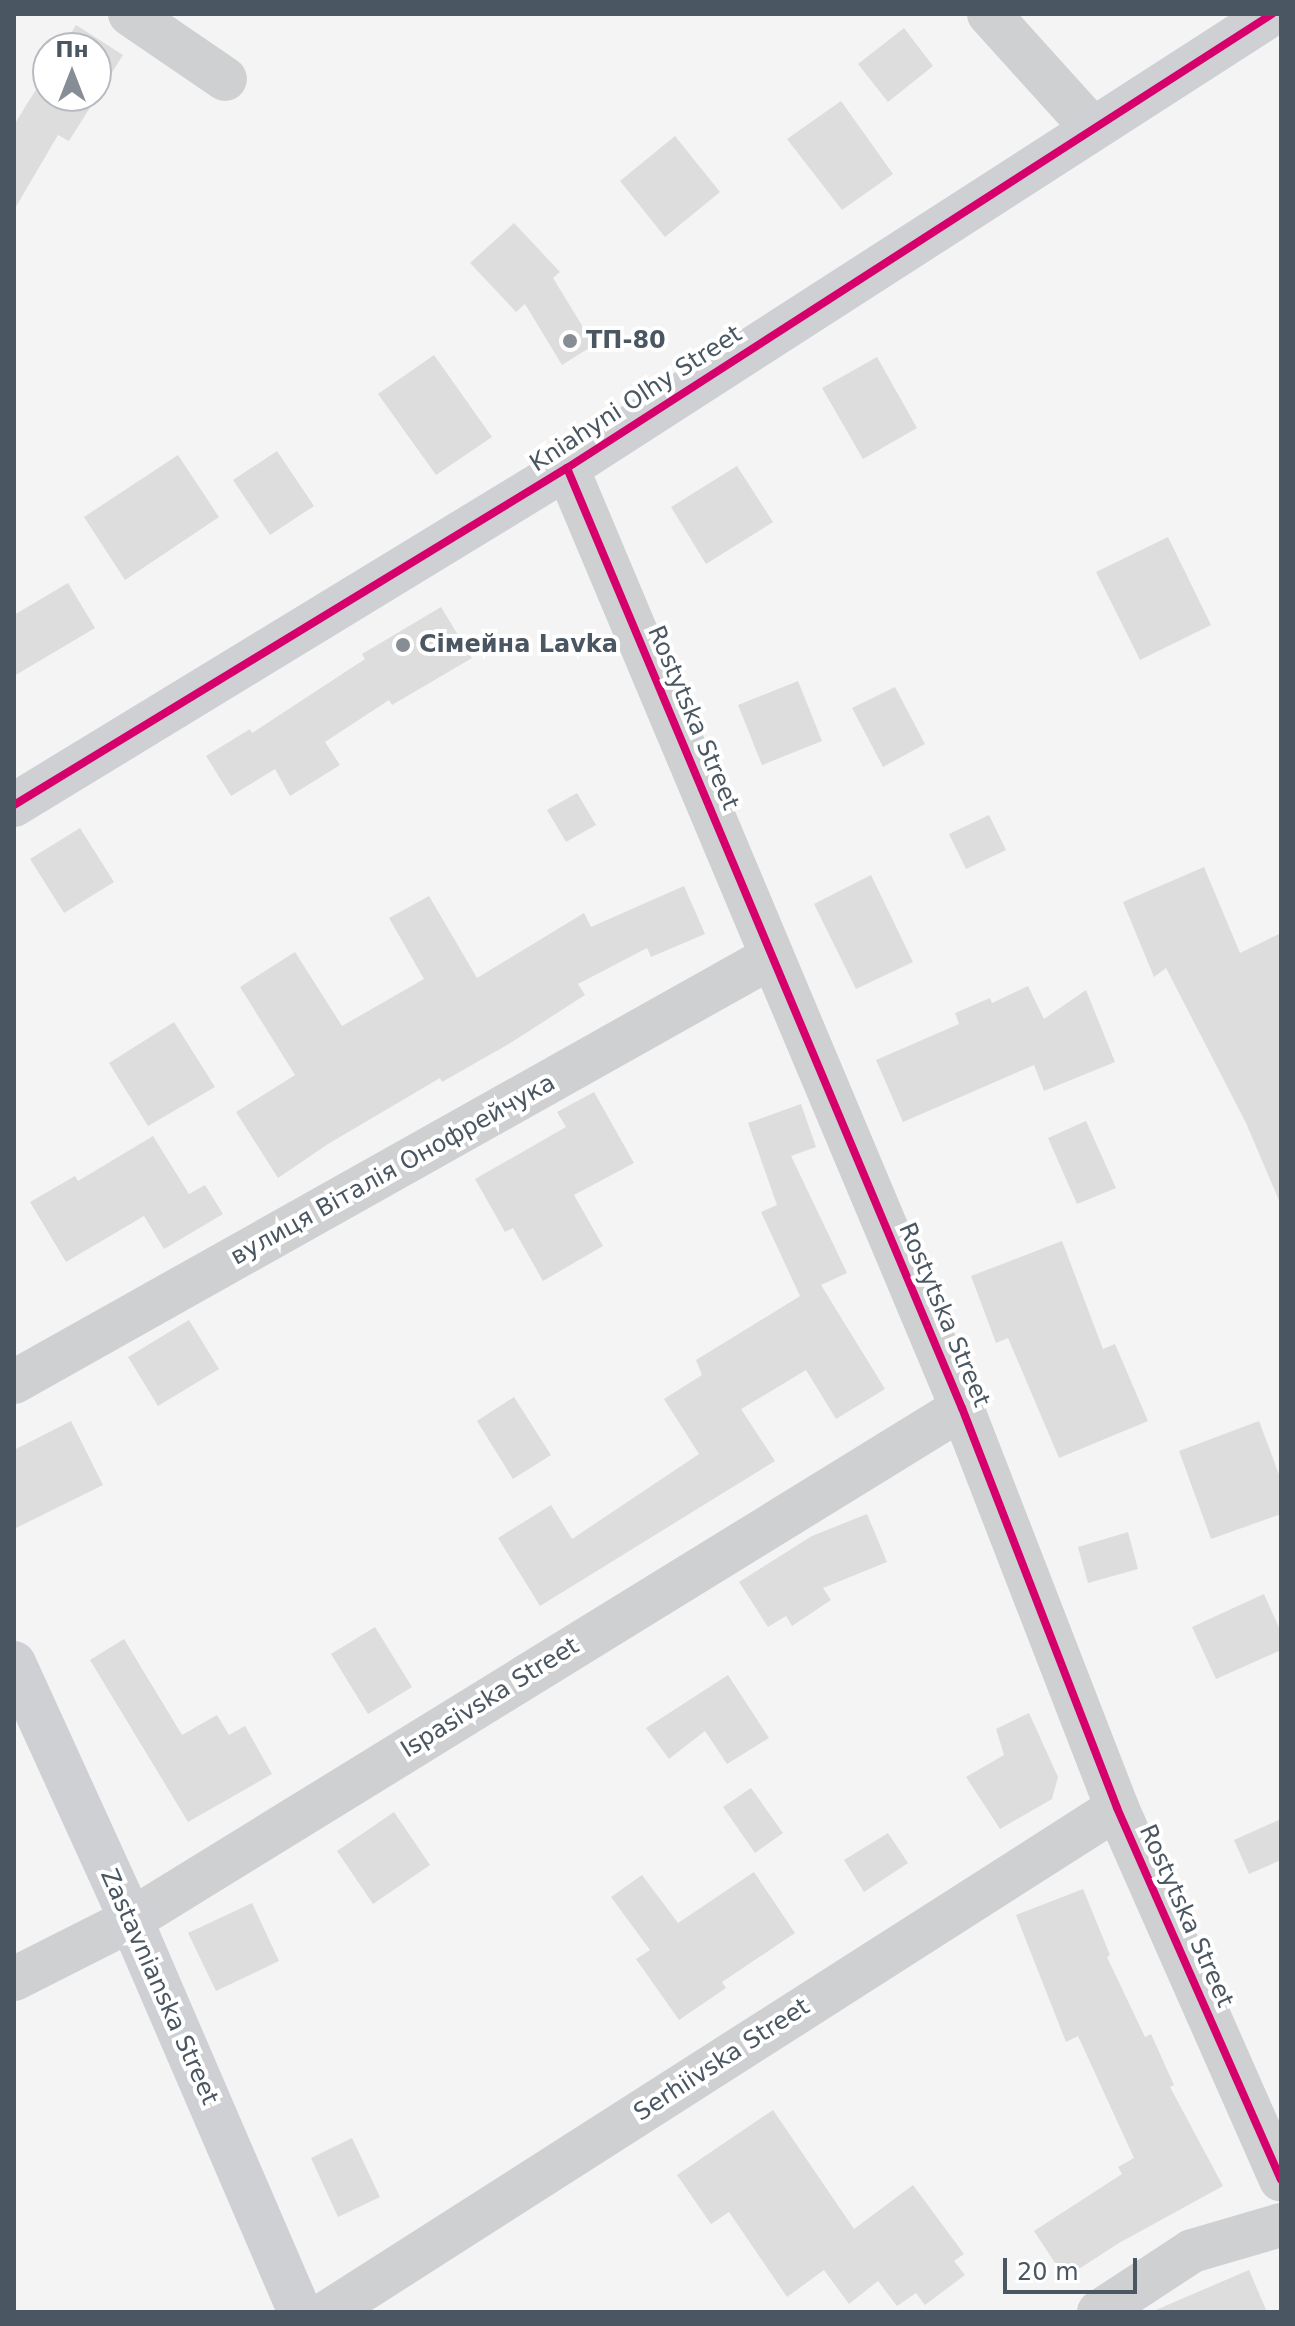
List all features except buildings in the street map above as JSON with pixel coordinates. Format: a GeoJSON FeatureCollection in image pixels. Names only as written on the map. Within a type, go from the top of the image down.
{"type":"FeatureCollection","features":[{"type":"Feature","properties":{"kind":"street"},"geometry":{"type":"LineString","coordinates":[[130,14],[225,79]]}},
{"type":"Feature","properties":{"kind":"street"},"geometry":{"type":"LineString","coordinates":[[989,14],[1092,128]]}},
{"type":"Feature","properties":{"kind":"street","name":"Kniahyni Olhy Street"},"geometry":{"type":"LineString","coordinates":[[14,805],[567,468],[1272,14]]}},
{"type":"Feature","properties":{"kind":"street","name":"Rostytska Street"},"geometry":{"type":"LineString","coordinates":[[567,468],[962,1408],[1117,1808],[1281,2179]]}},
{"type":"Feature","properties":{"kind":"street","name":"вулиця Віталія Онофрейчука"},"geometry":{"type":"LineString","coordinates":[[14,1382],[771,957]]}},
{"type":"Feature","properties":{"kind":"street","name":"Ispasivska Street"},"geometry":{"type":"LineString","coordinates":[[14,1979],[131,1920],[962,1408]]}},
{"type":"Feature","properties":{"kind":"street","name":"Zastavnianska Street"},"geometry":{"type":"LineString","coordinates":[[14,1663],[131,1920],[300,2312]]}},
{"type":"Feature","properties":{"kind":"street","name":"Serhiivska Street"},"geometry":{"type":"LineString","coordinates":[[328,2312],[1117,1808]]}},
{"type":"Feature","properties":{"kind":"street"},"geometry":{"type":"LineString","coordinates":[[1099,2312],[1192,2251],[1281,2225]]}},
{"type":"Feature","properties":{"kind":"cycle path"},"geometry":{"type":"LineString","coordinates":[[14,805],[567,468],[1272,14]]}},
{"type":"Feature","properties":{"kind":"cycle path"},"geometry":{"type":"LineString","coordinates":[[567,468],[962,1408],[1117,1808],[1281,2179]]}},
{"type":"Feature","properties":{"kind":"place","name":"ТП-80"},"geometry":{"type":"Point","coordinates":[570,341]}},
{"type":"Feature","properties":{"kind":"place","name":"Сімейна Lavka"},"geometry":{"type":"Point","coordinates":[403,645]}}]}
